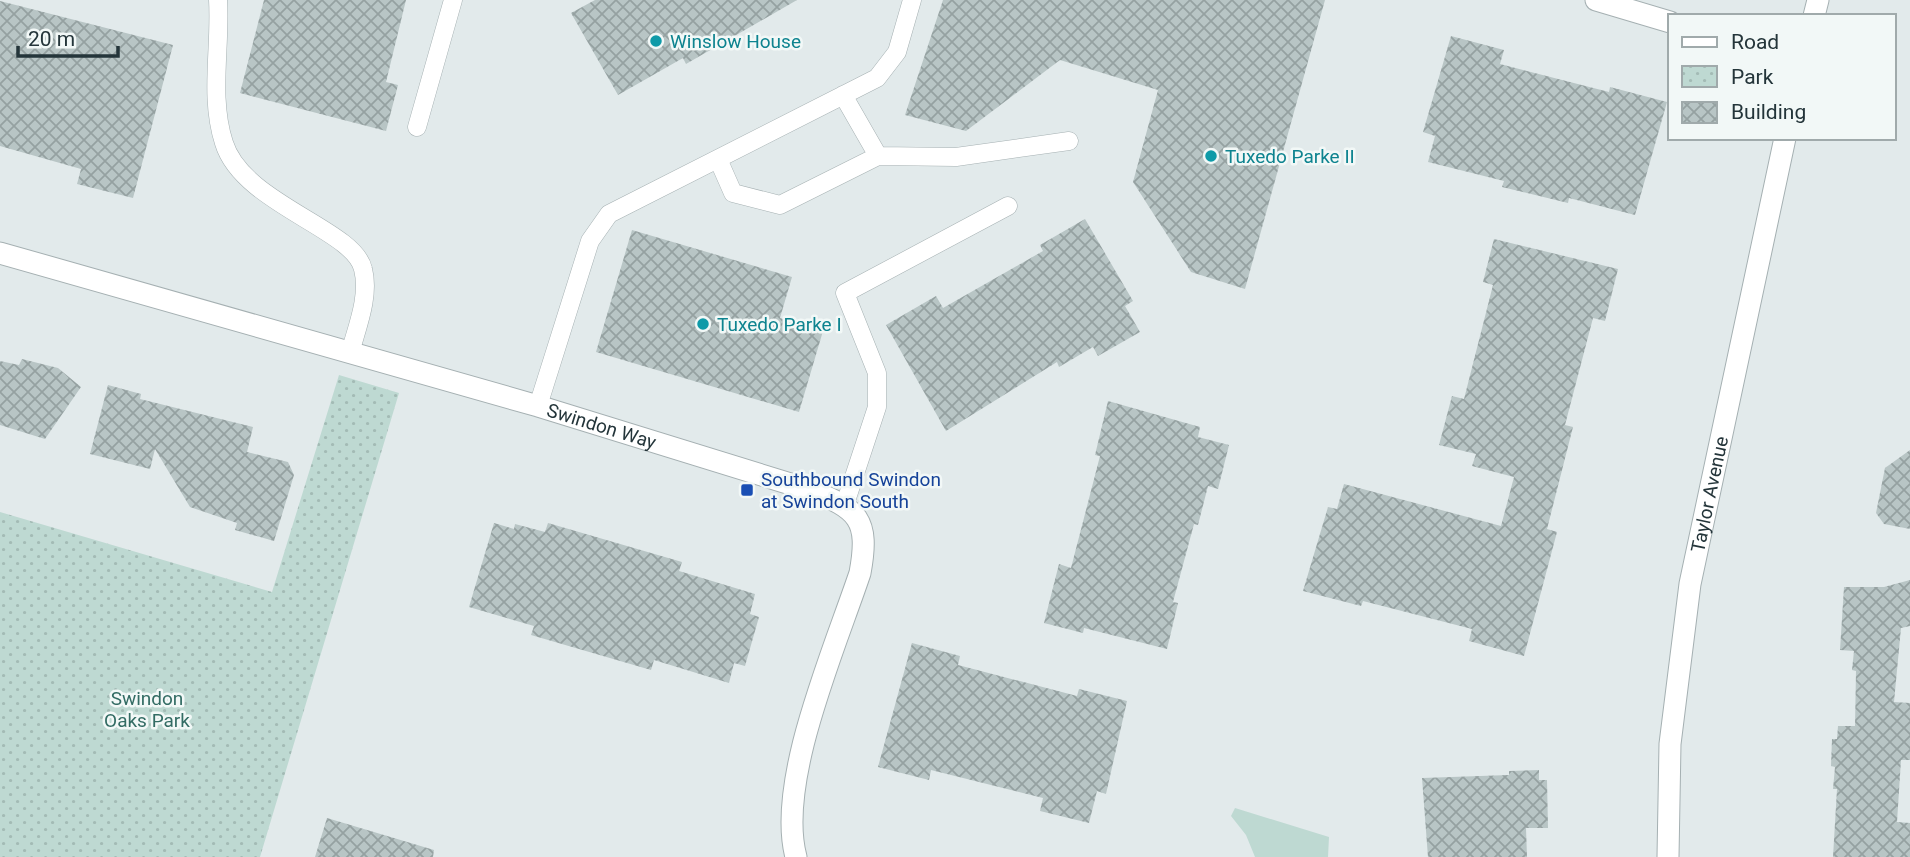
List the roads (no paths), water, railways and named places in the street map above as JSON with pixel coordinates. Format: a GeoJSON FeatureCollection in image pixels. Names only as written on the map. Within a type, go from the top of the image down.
{"type":"FeatureCollection","features":[{"type":"Feature","properties":{"kind":"street"},"geometry":{"type":"LineString","coordinates":[[1596,0],[1668,21]]}},
{"type":"Feature","properties":{"kind":"street","name":"Taylor Avenue"},"geometry":{"type":"LineString","coordinates":[[1668,857],[1670,744],[1690,584],[1785,140]]}},
{"type":"Feature","properties":{"kind":"street","name":"Swindon Way"},"geometry":{"type":"LineString","coordinates":[[0,253],[538,406],[810,490],[845,504]]}},
{"type":"Feature","properties":{"kind":"street"},"geometry":{"type":"LineString","coordinates":[[796,857],[791,808],[800,755],[860,573],[865,545],[860,523],[845,504]]}},
{"type":"Feature","properties":{"kind":"lane"},"geometry":{"type":"LineString","coordinates":[[218,0],[216,99],[224,145],[248,180],[286,210],[345,244],[363,268],[363,306],[350,353]]}},
{"type":"Feature","properties":{"kind":"lane"},"geometry":{"type":"LineString","coordinates":[[416,127],[453,0]]}},
{"type":"Feature","properties":{"kind":"lane"},"geometry":{"type":"LineString","coordinates":[[538,406],[590,241],[609,214],[877,78],[897,52],[912,0]]}},
{"type":"Feature","properties":{"kind":"lane"},"geometry":{"type":"LineString","coordinates":[[843,95],[878,156]]}},
{"type":"Feature","properties":{"kind":"lane"},"geometry":{"type":"LineString","coordinates":[[718,159],[733,193],[780,205],[878,156],[956,157],[1069,141]]}},
{"type":"Feature","properties":{"kind":"lane"},"geometry":{"type":"LineString","coordinates":[[845,504],[877,407],[877,373],[845,293],[1008,206]]}},
{"type":"Feature","properties":{"kind":"place","name":"Winslow House"},"geometry":{"type":"Point","coordinates":[656,41]}},
{"type":"Feature","properties":{"kind":"place","name":"Tuxedo Parke II"},"geometry":{"type":"Point","coordinates":[1211,156]}},
{"type":"Feature","properties":{"kind":"place","name":"Tuxedo Parke I"},"geometry":{"type":"Point","coordinates":[703,324]}},
{"type":"Feature","properties":{"kind":"place","name":"Southbound Swindon at Swindon South"},"geometry":{"type":"Point","coordinates":[747,490]}},
{"type":"Feature","properties":{"kind":"park label","name":"Swindon Oaks Park"},"geometry":{"type":"Point","coordinates":[147,709]}}]}
